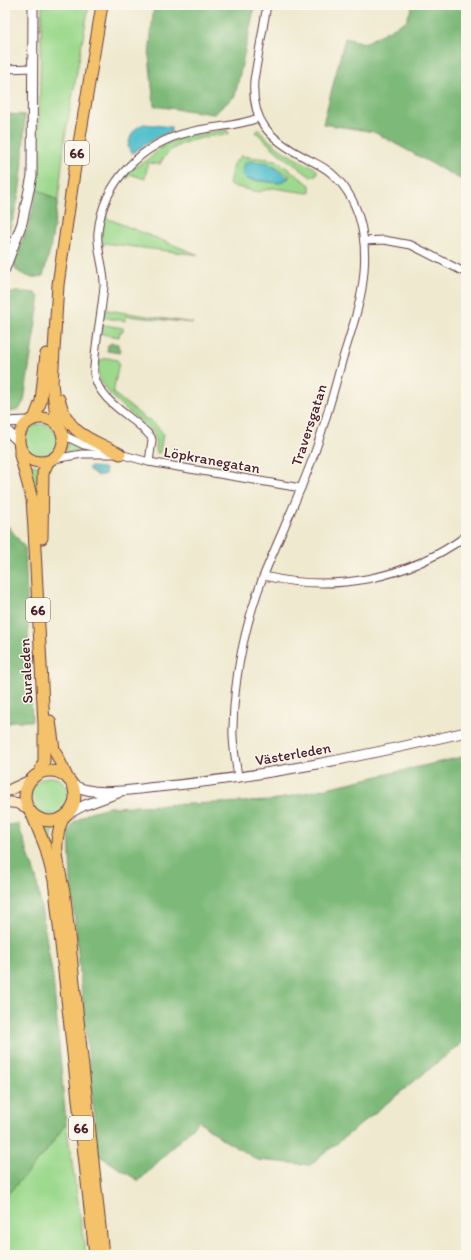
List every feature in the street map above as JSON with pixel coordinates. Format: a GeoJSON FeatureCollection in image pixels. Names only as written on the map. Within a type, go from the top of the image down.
{"type":"FeatureCollection","features":[{"type":"Feature","properties":{"kind":"main road","name":"66"},"geometry":{"type":"LineString","coordinates":[[51,460],[61,450],[62,433],[56,417],[52,383],[57,302],[74,172],[102,5]]}},
{"type":"Feature","properties":{"kind":"main road","name":"66"},"geometry":{"type":"LineString","coordinates":[[20,445],[22,430],[32,420],[41,401],[47,344],[57,302]]}},
{"type":"Feature","properties":{"kind":"main road"},"geometry":{"type":"LineString","coordinates":[[57,302],[55,365],[58,395],[64,415],[76,431],[120,454]]}},
{"type":"Feature","properties":{"kind":"main road"},"geometry":{"type":"LineString","coordinates":[[32,420],[44,418],[50,420],[62,433]]}},
{"type":"Feature","properties":{"kind":"main road"},"geometry":{"type":"LineString","coordinates":[[20,445],[25,456],[34,462],[51,460]]}},
{"type":"Feature","properties":{"kind":"main road","name":"Suraleden"},"geometry":{"type":"LineString","coordinates":[[20,445],[20,455],[32,499],[44,724],[44,761],[35,777]]}},
{"type":"Feature","properties":{"kind":"main road","name":"Suraleden"},"geometry":{"type":"LineString","coordinates":[[51,460],[43,473],[41,530],[50,724],[54,749],[70,781]]}},
{"type":"Feature","properties":{"kind":"main road"},"geometry":{"type":"LineString","coordinates":[[5,792],[35,777],[52,771],[62,774],[70,781]]}},
{"type":"Feature","properties":{"kind":"main road","name":"66"},"geometry":{"type":"LineString","coordinates":[[35,777],[26,794],[30,810],[45,846],[54,880],[95,1255]]}},
{"type":"Feature","properties":{"kind":"main road","name":"66"},"geometry":{"type":"LineString","coordinates":[[70,781],[75,799],[58,829],[56,852],[66,910],[103,1255]]}},
{"type":"Feature","properties":{"kind":"main road"},"geometry":{"type":"LineString","coordinates":[[5,802],[18,803],[30,810],[38,818],[47,821],[55,820],[66,815]]}},
{"type":"Feature","properties":{"kind":"street"},"geometry":{"type":"LineString","coordinates":[[5,269],[22,223],[32,176],[33,5]]}},
{"type":"Feature","properties":{"kind":"street","name":"Traversgatan"},"geometry":{"type":"LineString","coordinates":[[238,777],[232,729],[237,677],[248,625],[264,576],[301,488],[322,432],[359,302],[364,270],[364,241],[360,216],[350,196],[340,182],[324,167],[281,144],[267,131],[258,118],[253,92],[267,5]]}},
{"type":"Feature","properties":{"kind":"street"},"geometry":{"type":"LineString","coordinates":[[5,69],[33,68]]}},
{"type":"Feature","properties":{"kind":"street"},"geometry":{"type":"LineString","coordinates":[[149,462],[152,440],[151,436],[104,395],[95,380],[94,374],[104,285],[97,233],[105,201],[122,173],[134,161],[156,145],[168,139],[190,132],[239,125],[258,118]]}},
{"type":"Feature","properties":{"kind":"street"},"geometry":{"type":"LineString","coordinates":[[364,241],[384,240],[410,244],[466,273]]}},
{"type":"Feature","properties":{"kind":"street"},"geometry":{"type":"LineString","coordinates":[[5,422],[32,420]]}},
{"type":"Feature","properties":{"kind":"street"},"geometry":{"type":"LineString","coordinates":[[5,429],[20,445]]}},
{"type":"Feature","properties":{"kind":"street","name":"Löpkranegatan"},"geometry":{"type":"LineString","coordinates":[[62,433],[84,445],[149,462],[301,488]]}},
{"type":"Feature","properties":{"kind":"street","name":"Löpkranegatan"},"geometry":{"type":"LineString","coordinates":[[51,460],[82,454],[120,454]]}},
{"type":"Feature","properties":{"kind":"street"},"geometry":{"type":"LineString","coordinates":[[264,576],[292,582],[322,583],[366,580],[394,573],[420,563],[448,549],[466,536]]}},
{"type":"Feature","properties":{"kind":"street","name":"Västerleden"},"geometry":{"type":"LineString","coordinates":[[70,781],[79,788],[88,790],[122,791],[238,777],[358,756],[466,732]]}},
{"type":"Feature","properties":{"kind":"street","name":"Västerleden"},"geometry":{"type":"LineString","coordinates":[[66,815],[85,805],[122,791]]}},
{"type":"Feature","properties":{"kind":"green space"},"geometry":{"type":"Polygon","coordinates":[[[42,5],[89,5],[65,137],[58,201],[37,189],[42,5]]]}},
{"type":"Feature","properties":{"kind":"green space"},"geometry":{"type":"Polygon","coordinates":[[[154,5],[255,5],[235,96],[214,114],[154,106],[149,56],[154,5]]]}},
{"type":"Feature","properties":{"kind":"green space"},"geometry":{"type":"Polygon","coordinates":[[[413,5],[466,5],[466,86],[463,135],[466,136],[466,180],[460,179],[374,132],[323,124],[345,38],[365,43],[406,21],[413,5]]]}},
{"type":"Feature","properties":{"kind":"green space"},"geometry":{"type":"Polygon","coordinates":[[[5,114],[25,115],[23,163],[19,195],[11,226],[5,241],[5,114]]]}},
{"type":"Feature","properties":{"kind":"green space"},"geometry":{"type":"Polygon","coordinates":[[[259,129],[271,142],[292,157],[315,168],[317,170],[317,174],[311,177],[277,152],[256,132],[259,129]]]}},
{"type":"Feature","properties":{"kind":"green space"},"geometry":{"type":"Polygon","coordinates":[[[227,130],[229,134],[199,138],[180,145],[165,156],[160,164],[148,163],[145,179],[130,174],[127,179],[126,177],[126,174],[134,167],[149,159],[161,147],[170,142],[194,135],[227,130]]]}},
{"type":"Feature","properties":{"kind":"green space"},"geometry":{"type":"Polygon","coordinates":[[[241,156],[276,160],[310,185],[310,192],[308,193],[273,188],[258,192],[232,186],[229,184],[233,164],[241,156]],[[268,163],[251,180],[279,183],[290,176],[268,163]]]}},
{"type":"Feature","properties":{"kind":"green space"},"geometry":{"type":"Polygon","coordinates":[[[37,189],[58,201],[50,250],[43,276],[32,277],[16,270],[14,263],[31,217],[37,189]]]}},
{"type":"Feature","properties":{"kind":"green space"},"geometry":{"type":"Polygon","coordinates":[[[106,214],[106,218],[199,255],[104,243],[103,247],[100,240],[104,215],[106,214]]]}},
{"type":"Feature","properties":{"kind":"green space"},"geometry":{"type":"Polygon","coordinates":[[[19,291],[35,293],[39,297],[39,302],[24,401],[20,408],[9,412],[5,411],[5,295],[19,291]]]}},
{"type":"Feature","properties":{"kind":"green space"},"geometry":{"type":"Polygon","coordinates":[[[106,306],[107,310],[193,323],[126,316],[125,321],[106,318],[104,317],[106,306]]]}},
{"type":"Feature","properties":{"kind":"green space"},"geometry":{"type":"Polygon","coordinates":[[[105,325],[123,328],[123,332],[120,332],[119,337],[102,334],[102,327],[105,325]]]}},
{"type":"Feature","properties":{"kind":"green space"},"geometry":{"type":"Polygon","coordinates":[[[112,343],[118,344],[118,348],[121,349],[120,353],[107,351],[108,345],[112,343]]]}},
{"type":"Feature","properties":{"kind":"green space"},"geometry":{"type":"Polygon","coordinates":[[[108,358],[117,360],[119,363],[113,393],[146,419],[151,420],[163,433],[160,453],[157,453],[152,431],[118,402],[103,385],[99,376],[98,365],[100,361],[108,358]]]}},
{"type":"Feature","properties":{"kind":"green space"},"geometry":{"type":"Polygon","coordinates":[[[38,424],[44,424],[53,428],[57,440],[53,452],[44,456],[38,456],[29,452],[25,443],[25,437],[29,428],[38,424]]]}},
{"type":"Feature","properties":{"kind":"green space"},"geometry":{"type":"Polygon","coordinates":[[[68,442],[89,449],[89,450],[65,453],[68,442]]]}},
{"type":"Feature","properties":{"kind":"green space"},"geometry":{"type":"Polygon","coordinates":[[[25,462],[40,467],[37,495],[35,495],[25,462]]]}},
{"type":"Feature","properties":{"kind":"green space"},"geometry":{"type":"Polygon","coordinates":[[[5,522],[25,548],[32,721],[12,721],[5,726],[5,522]]]}},
{"type":"Feature","properties":{"kind":"green space"},"geometry":{"type":"Polygon","coordinates":[[[466,756],[466,1047],[463,1042],[310,1165],[258,1160],[224,1140],[199,1121],[139,1181],[98,1155],[71,882],[69,832],[73,823],[90,812],[109,807],[270,801],[466,756]]]}},
{"type":"Feature","properties":{"kind":"green space"},"geometry":{"type":"Polygon","coordinates":[[[46,777],[54,777],[66,786],[69,796],[66,806],[60,812],[54,815],[46,815],[34,806],[31,800],[31,792],[40,780],[46,777]]]}},
{"type":"Feature","properties":{"kind":"green space"},"geometry":{"type":"Polygon","coordinates":[[[41,823],[55,825],[52,836],[52,847],[41,823]]]}},
{"type":"Feature","properties":{"kind":"green space"},"geometry":{"type":"Polygon","coordinates":[[[18,824],[36,877],[53,978],[66,1123],[45,1153],[7,1195],[5,1194],[5,825],[18,824]]]}},
{"type":"Feature","properties":{"kind":"green space"},"geometry":{"type":"Polygon","coordinates":[[[66,1123],[86,1255],[5,1255],[5,1193],[45,1153],[66,1123]]]}},
{"type":"Feature","properties":{"kind":"water"},"geometry":{"type":"Polygon","coordinates":[[[144,124],[171,127],[171,132],[159,136],[132,153],[128,147],[131,136],[137,128],[144,124]]]}},
{"type":"Feature","properties":{"kind":"water"},"geometry":{"type":"Polygon","coordinates":[[[249,161],[268,163],[289,178],[279,183],[246,179],[242,175],[245,163],[249,161]]]}},
{"type":"Feature","properties":{"kind":"water"},"geometry":{"type":"Polygon","coordinates":[[[89,467],[104,468],[106,471],[105,474],[98,476],[88,469],[89,467]]]}}]}
